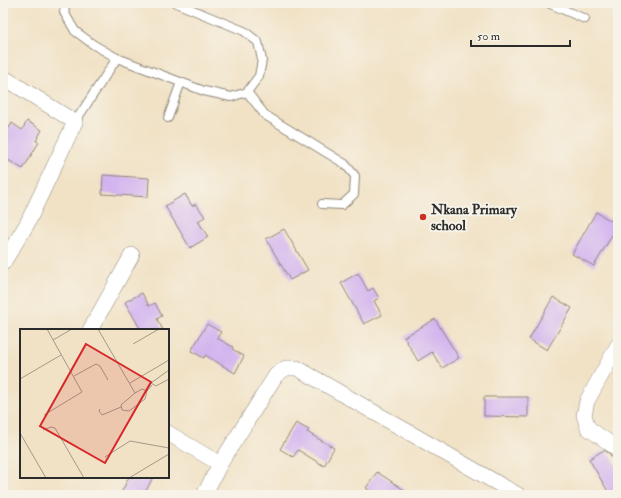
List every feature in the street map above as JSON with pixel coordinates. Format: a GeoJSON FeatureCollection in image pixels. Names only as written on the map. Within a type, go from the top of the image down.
{"type":"FeatureCollection","features":[{"type":"Feature","properties":{"kind":"street"},"geometry":{"type":"LineString","coordinates":[[3,77],[75,122],[27,224],[3,263]]}},
{"type":"Feature","properties":{"kind":"street"},"geometry":{"type":"LineString","coordinates":[[91,329],[132,255]]}},
{"type":"Feature","properties":{"kind":"street"},"geometry":{"type":"LineString","coordinates":[[618,345],[587,401],[584,415],[588,428],[618,449]]}},
{"type":"Feature","properties":{"kind":"street"},"geometry":{"type":"LineString","coordinates":[[204,495],[220,464],[276,375],[286,368],[297,368],[518,495]]}},
{"type":"Feature","properties":{"kind":"street"},"geometry":{"type":"LineString","coordinates":[[169,434],[220,464]]}},
{"type":"Feature","properties":{"kind":"lane"},"geometry":{"type":"LineString","coordinates":[[66,3],[64,12],[75,31],[94,45],[117,58],[204,91],[231,97],[247,92],[259,76],[262,60],[258,42],[244,31],[176,3]]}},
{"type":"Feature","properties":{"kind":"lane"},"geometry":{"type":"LineString","coordinates":[[548,3],[585,19]]}},
{"type":"Feature","properties":{"kind":"lane"},"geometry":{"type":"LineString","coordinates":[[75,122],[117,58]]}},
{"type":"Feature","properties":{"kind":"lane"},"geometry":{"type":"LineString","coordinates":[[168,118],[181,82]]}},
{"type":"Feature","properties":{"kind":"lane"},"geometry":{"type":"LineString","coordinates":[[247,92],[265,115],[345,164],[355,176],[354,194],[342,205],[322,204]]}},
{"type":"Feature","properties":{"kind":"building"},"geometry":{"type":"Polygon","coordinates":[[[27,121],[42,130],[36,141],[39,142],[23,169],[3,157],[3,138],[12,123],[22,130],[27,121]]]}},
{"type":"Feature","properties":{"kind":"building"},"geometry":{"type":"Polygon","coordinates":[[[103,175],[149,178],[148,197],[102,194],[103,175]]]}},
{"type":"Feature","properties":{"kind":"building"},"geometry":{"type":"Polygon","coordinates":[[[185,194],[192,206],[196,204],[205,217],[198,221],[208,237],[190,248],[165,206],[185,194]]]}},
{"type":"Feature","properties":{"kind":"building"},"geometry":{"type":"Polygon","coordinates":[[[596,212],[618,225],[594,266],[572,254],[596,212]]]}},
{"type":"Feature","properties":{"kind":"building"},"geometry":{"type":"Polygon","coordinates":[[[284,229],[308,270],[290,280],[266,239],[284,229]]]}},
{"type":"Feature","properties":{"kind":"building"},"geometry":{"type":"Polygon","coordinates":[[[358,273],[368,291],[373,288],[379,298],[374,301],[382,315],[364,324],[341,283],[358,273]]]}},
{"type":"Feature","properties":{"kind":"building"},"geometry":{"type":"Polygon","coordinates":[[[142,293],[149,306],[155,303],[162,316],[157,319],[162,329],[140,329],[125,302],[142,293]]]}},
{"type":"Feature","properties":{"kind":"building"},"geometry":{"type":"Polygon","coordinates":[[[553,297],[572,308],[547,350],[529,339],[553,297]]]}},
{"type":"Feature","properties":{"kind":"building"},"geometry":{"type":"Polygon","coordinates":[[[435,319],[459,358],[442,368],[432,352],[418,361],[404,337],[435,319]]]}},
{"type":"Feature","properties":{"kind":"building"},"geometry":{"type":"Polygon","coordinates":[[[207,324],[221,332],[217,338],[233,347],[232,349],[244,356],[235,373],[205,355],[204,358],[191,351],[207,324]]]}},
{"type":"Feature","properties":{"kind":"building"},"geometry":{"type":"Polygon","coordinates":[[[484,397],[528,397],[528,417],[484,416],[484,397]]]}},
{"type":"Feature","properties":{"kind":"building"},"geometry":{"type":"Polygon","coordinates":[[[296,423],[309,430],[307,432],[334,448],[324,466],[298,450],[293,457],[280,449],[296,423]]]}},
{"type":"Feature","properties":{"kind":"building"},"geometry":{"type":"Polygon","coordinates":[[[604,450],[610,454],[618,468],[618,495],[610,495],[589,459],[604,450]]]}},
{"type":"Feature","properties":{"kind":"building"},"geometry":{"type":"Polygon","coordinates":[[[377,472],[412,495],[376,495],[366,488],[377,472]]]}},
{"type":"Feature","properties":{"kind":"building"},"geometry":{"type":"Polygon","coordinates":[[[128,478],[152,478],[144,495],[120,495],[128,478]]]}},
{"type":"Feature","properties":{"kind":"place","name":"Nkana Primary school"},"geometry":{"type":"Point","coordinates":[423,217]}}]}
